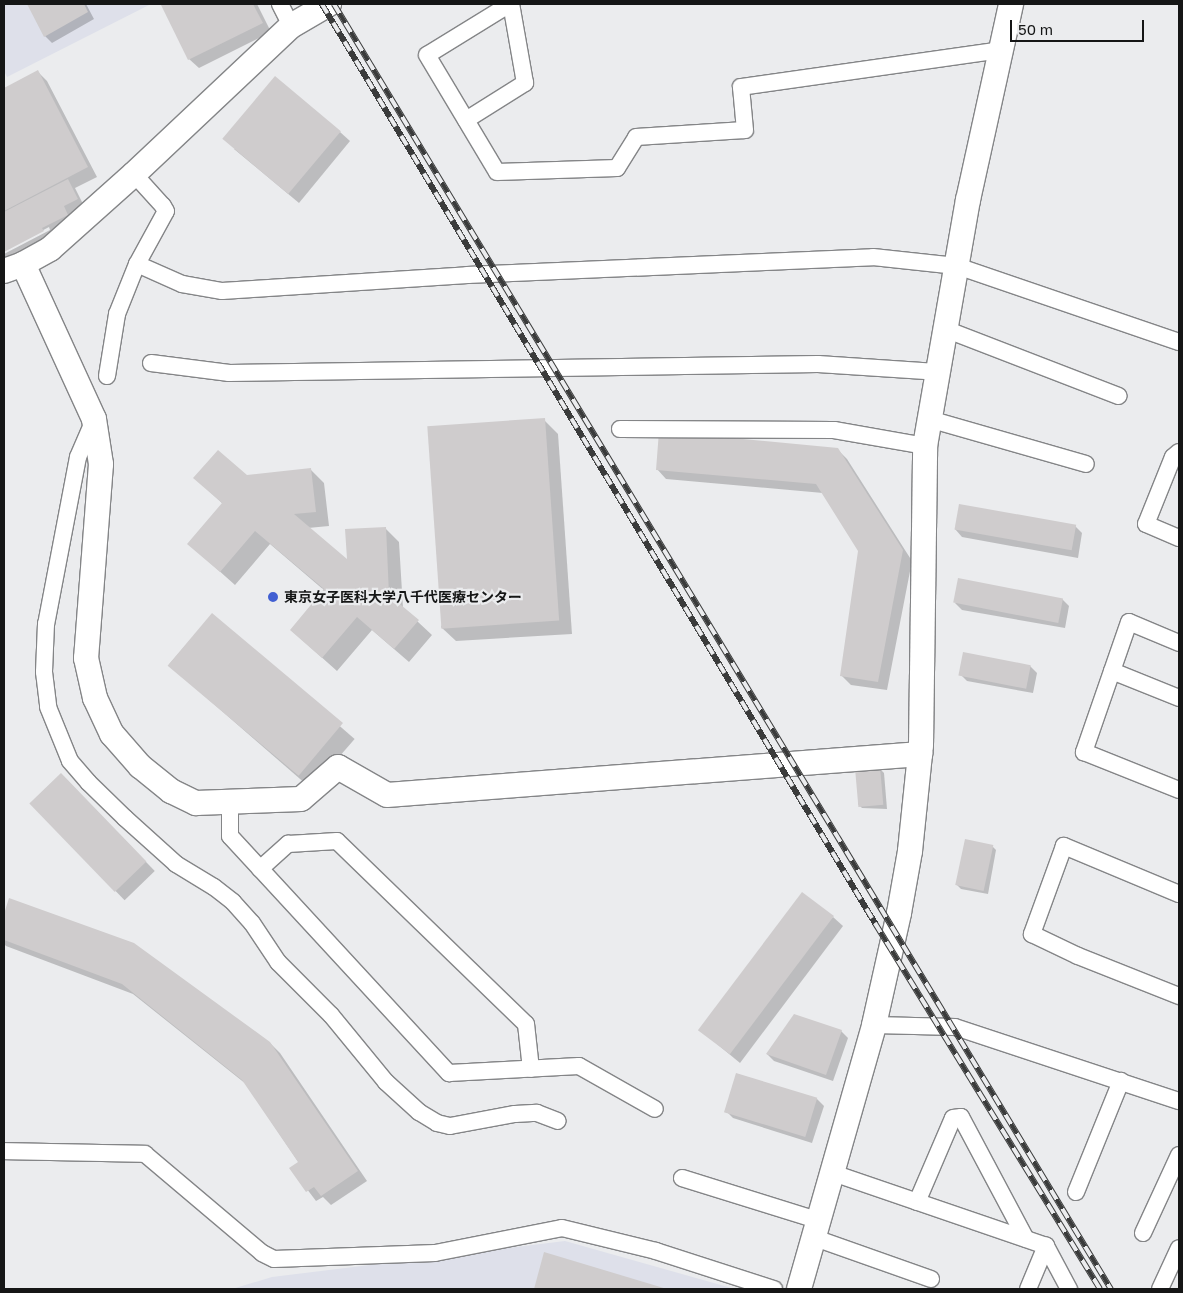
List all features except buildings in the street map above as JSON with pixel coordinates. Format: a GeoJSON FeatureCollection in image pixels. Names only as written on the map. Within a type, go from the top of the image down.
{"type":"FeatureCollection","features":[{"type":"Feature","properties":{"kind":"street"},"geometry":{"type":"LineString","coordinates":[[280,4],[291,26]]}},
{"type":"Feature","properties":{"kind":"street"},"geometry":{"type":"LineString","coordinates":[[329,4],[291,26],[134,174],[50,249],[13,268],[94,419],[101,464],[86,658],[95,698],[112,734],[140,766],[171,791],[196,803],[301,799],[338,767],[387,795],[920,754]]}},
{"type":"Feature","properties":{"kind":"street"},"geometry":{"type":"LineString","coordinates":[[466,120],[524,83],[511,4],[427,56],[496,172],[617,168],[636,137],[745,130],[741,87],[1001,50]]}},
{"type":"Feature","properties":{"kind":"street"},"geometry":{"type":"LineString","coordinates":[[799,1289],[818,1229],[874,1025],[899,914],[910,850],[920,754],[925,446],[968,200],[1011,4]]}},
{"type":"Feature","properties":{"kind":"street"},"geometry":{"type":"LineString","coordinates":[[107,376],[117,314],[137,264],[166,211],[134,174]]}},
{"type":"Feature","properties":{"kind":"street"},"geometry":{"type":"LineString","coordinates":[[137,264],[182,284],[222,291],[467,275],[873,257],[957,266],[1179,342]]}},
{"type":"Feature","properties":{"kind":"street"},"geometry":{"type":"LineString","coordinates":[[945,329],[1119,396]]}},
{"type":"Feature","properties":{"kind":"street"},"geometry":{"type":"LineString","coordinates":[[150,364],[228,373],[818,364],[937,372]]}},
{"type":"Feature","properties":{"kind":"street"},"geometry":{"type":"LineString","coordinates":[[929,418],[1086,464]]}},
{"type":"Feature","properties":{"kind":"street"},"geometry":{"type":"LineString","coordinates":[[94,419],[78,457],[46,624],[44,672],[48,707],[70,761],[124,818],[176,864],[214,887],[233,902],[252,923],[278,962],[331,1015],[386,1082],[419,1112],[437,1123],[450,1126],[515,1114],[537,1113],[558,1121]]}},
{"type":"Feature","properties":{"kind":"street"},"geometry":{"type":"LineString","coordinates":[[620,429],[834,430],[925,446]]}},
{"type":"Feature","properties":{"kind":"street"},"geometry":{"type":"LineString","coordinates":[[1179,452],[1173,457],[1146,524],[1179,538]]}},
{"type":"Feature","properties":{"kind":"street"},"geometry":{"type":"LineString","coordinates":[[1179,643],[1129,622],[1084,752],[1179,790]]}},
{"type":"Feature","properties":{"kind":"street"},"geometry":{"type":"LineString","coordinates":[[1112,671],[1179,698]]}},
{"type":"Feature","properties":{"kind":"street"},"geometry":{"type":"LineString","coordinates":[[230,802],[230,836],[449,1073],[578,1066],[655,1110]]}},
{"type":"Feature","properties":{"kind":"street"},"geometry":{"type":"LineString","coordinates":[[260,869],[288,844],[337,841],[526,1024],[531,1069]]}},
{"type":"Feature","properties":{"kind":"street"},"geometry":{"type":"LineString","coordinates":[[1179,894],[1064,846],[1032,934],[1078,956],[1179,996]]}},
{"type":"Feature","properties":{"kind":"street"},"geometry":{"type":"LineString","coordinates":[[874,1025],[956,1027],[1179,1100]]}},
{"type":"Feature","properties":{"kind":"street"},"geometry":{"type":"LineString","coordinates":[[1076,1192],[1121,1081]]}},
{"type":"Feature","properties":{"kind":"street"},"geometry":{"type":"LineString","coordinates":[[916,1202],[953,1118],[961,1117],[1026,1239]]}},
{"type":"Feature","properties":{"kind":"street"},"geometry":{"type":"LineString","coordinates":[[4,1151],[145,1154],[262,1253],[274,1259],[435,1253],[562,1228],[656,1251],[774,1289]]}},
{"type":"Feature","properties":{"kind":"street"},"geometry":{"type":"LineString","coordinates":[[1143,1232],[1179,1156]]}},
{"type":"Feature","properties":{"kind":"street"},"geometry":{"type":"LineString","coordinates":[[833,1173],[1046,1246],[1069,1289]]}},
{"type":"Feature","properties":{"kind":"street"},"geometry":{"type":"LineString","coordinates":[[682,1178],[818,1229],[931,1279]]}},
{"type":"Feature","properties":{"kind":"street"},"geometry":{"type":"LineString","coordinates":[[1028,1289],[1046,1246]]}},
{"type":"Feature","properties":{"kind":"street"},"geometry":{"type":"LineString","coordinates":[[1160,1289],[1179,1248]]}},
{"type":"Feature","properties":{"kind":"shaded area"},"geometry":{"type":"Polygon","coordinates":[[[4,4],[151,4],[7,77],[4,71],[4,4]]]}},
{"type":"Feature","properties":{"kind":"shaded area"},"geometry":{"type":"Polygon","coordinates":[[[565,1241],[735,1289],[232,1289],[272,1277],[565,1241]]]}},
{"type":"Feature","properties":{"kind":"railway"},"geometry":{"type":"LineString","coordinates":[[322,4],[875,923],[1100,1289]]}},
{"type":"Feature","properties":{"kind":"railway"},"geometry":{"type":"LineString","coordinates":[[334,4],[1111,1289]]}},
{"type":"Feature","properties":{"kind":"place","name":"東京女子医科大学八千代医療センター"},"geometry":{"type":"Point","coordinates":[273,597]}}]}
